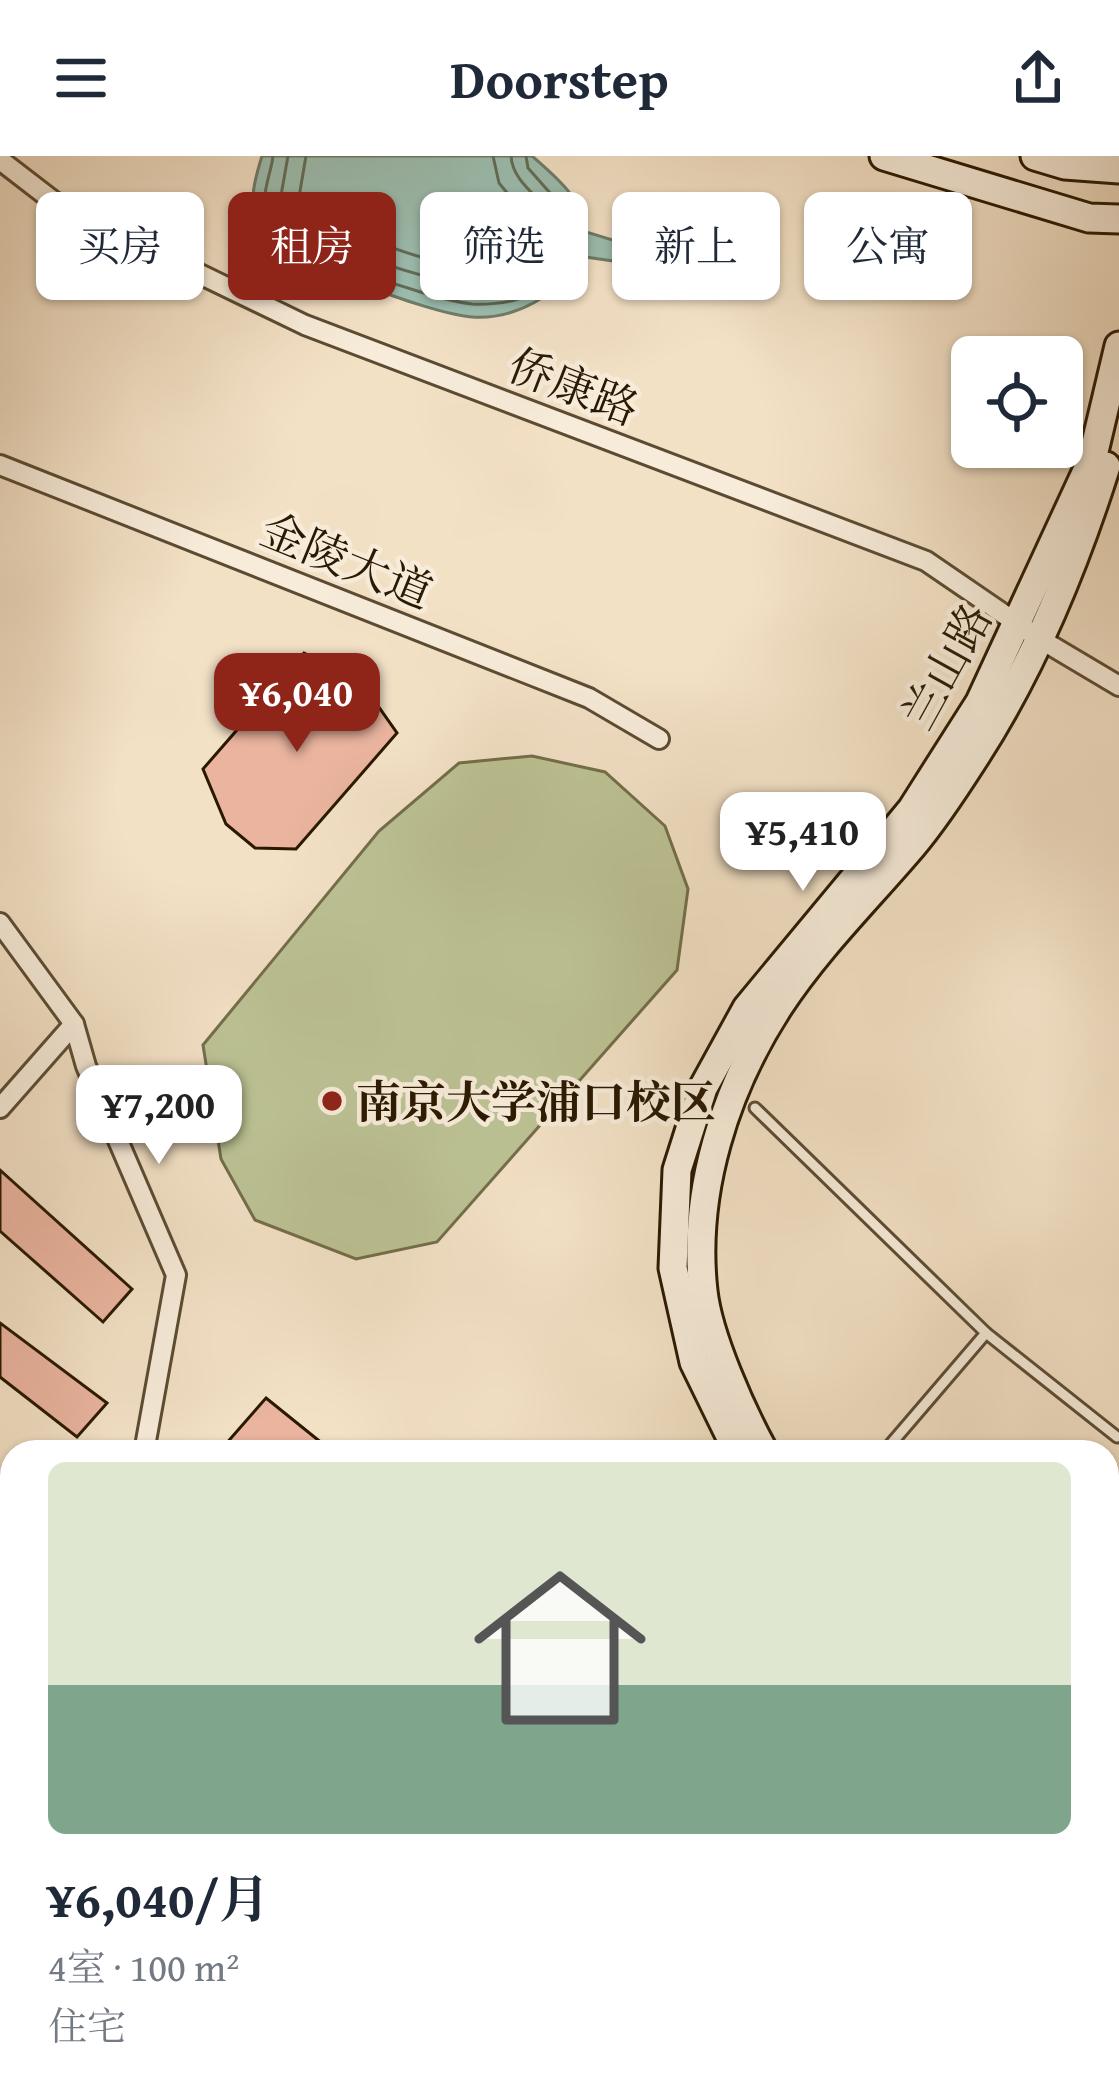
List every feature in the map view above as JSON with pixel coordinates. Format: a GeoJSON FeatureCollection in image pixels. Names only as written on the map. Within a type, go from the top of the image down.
{"type":"FeatureCollection","features":[{"type":"Feature","properties":{"kind":"street"},"geometry":{"type":"LineString","coordinates":[[884,156],[1089,218],[1119,219]]}},
{"type":"Feature","properties":{"kind":"street"},"geometry":{"type":"LineString","coordinates":[[1035,156],[1065,165],[1119,170]]}},
{"type":"Feature","properties":{"kind":"street","name":"侨康路"},"geometry":{"type":"LineString","coordinates":[[0,160],[62,207],[305,325],[926,561],[1029,632],[1119,686]]}},
{"type":"Feature","properties":{"kind":"street","name":"兰山路"},"geometry":{"type":"LineString","coordinates":[[757,1440],[739,1406],[703,1295],[701,1219],[715,1145],[745,1069],[779,1006],[916,841],[973,760],[1029,632],[1092,460],[1119,346]]}},
{"type":"Feature","properties":{"kind":"street","name":"兰山路"},"geometry":{"type":"LineString","coordinates":[[732,1440],[694,1362],[673,1268],[677,1170],[704,1088],[748,1008],[912,808],[1029,632],[1078,551],[1119,426]]}},
{"type":"Feature","properties":{"kind":"street","name":"金陵大道"},"geometry":{"type":"LineString","coordinates":[[0,465],[590,698],[659,740]]}},
{"type":"Feature","properties":{"kind":"street"},"geometry":{"type":"LineString","coordinates":[[0,922],[74,1024],[86,1066],[176,1274],[146,1440]]}},
{"type":"Feature","properties":{"kind":"street"},"geometry":{"type":"LineString","coordinates":[[0,1108],[74,1024]]}},
{"type":"Feature","properties":{"kind":"lane"},"geometry":{"type":"LineString","coordinates":[[755,1108],[986,1333],[1117,1437]]}},
{"type":"Feature","properties":{"kind":"lane"},"geometry":{"type":"LineString","coordinates":[[894,1440],[986,1333]]}},
{"type":"Feature","properties":{"kind":"green space"},"geometry":{"type":"Polygon","coordinates":[[[532,756],[605,772],[665,826],[688,889],[677,970],[437,1242],[356,1259],[255,1220],[221,1159],[203,1045],[379,831],[459,763],[532,756]]]}},
{"type":"Feature","properties":{"kind":"water"},"geometry":{"type":"Polygon","coordinates":[[[262,156],[532,156],[569,192],[420,192],[420,300],[538,300],[504,314],[472,317],[396,296],[396,192],[254,192],[262,156]]]}},
{"type":"Feature","properties":{"kind":"water"},"geometry":{"type":"Polygon","coordinates":[[[588,233],[612,240],[612,261],[588,257],[588,233]]]}},
{"type":"Feature","properties":{"kind":"building"},"geometry":{"type":"Polygon","coordinates":[[[304,653],[359,679],[397,733],[296,849],[255,848],[226,824],[203,769],[304,653]]]}},
{"type":"Feature","properties":{"kind":"building"},"geometry":{"type":"Polygon","coordinates":[[[0,1170],[132,1289],[103,1322],[0,1231],[0,1170]]]}},
{"type":"Feature","properties":{"kind":"building"},"geometry":{"type":"Polygon","coordinates":[[[0,1323],[107,1403],[77,1437],[0,1377],[0,1323]]]}},
{"type":"Feature","properties":{"kind":"building"},"geometry":{"type":"Polygon","coordinates":[[[266,1398],[318,1440],[229,1440],[266,1398]]]}},
{"type":"Feature","properties":{"kind":"place","name":"南京大学浦口校区"},"geometry":{"type":"Point","coordinates":[332,1101]}}]}
